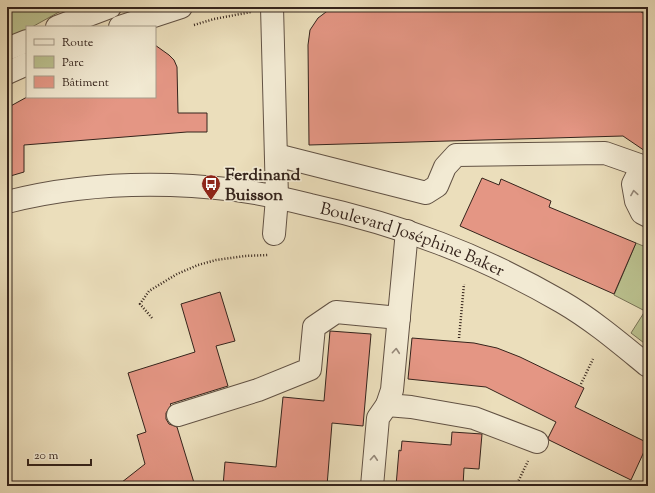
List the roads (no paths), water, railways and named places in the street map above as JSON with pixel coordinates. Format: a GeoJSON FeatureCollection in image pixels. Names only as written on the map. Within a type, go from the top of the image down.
{"type":"FeatureCollection","features":[{"type":"Feature","properties":{"kind":"street"},"geometry":{"type":"LineString","coordinates":[[60,26],[110,7]]}},
{"type":"Feature","properties":{"kind":"street"},"geometry":{"type":"LineString","coordinates":[[123,26],[181,7]]}},
{"type":"Feature","properties":{"kind":"street"},"geometry":{"type":"LineString","coordinates":[[272,8],[277,198],[274,234]]}},
{"type":"Feature","properties":{"kind":"street"},"geometry":{"type":"LineString","coordinates":[[7,50],[26,40]]}},
{"type":"Feature","properties":{"kind":"street"},"geometry":{"type":"LineString","coordinates":[[7,73],[26,64]]}},
{"type":"Feature","properties":{"kind":"street"},"geometry":{"type":"LineString","coordinates":[[276,154],[426,193],[437,186],[445,167],[456,154],[497,149],[605,148],[645,168],[633,184],[636,200],[642,213],[648,216]]}},
{"type":"Feature","properties":{"kind":"street","name":"Boulevard Joséphine Baker"},"geometry":{"type":"LineString","coordinates":[[7,202],[70,190],[116,186],[172,186],[238,190],[330,209],[407,230],[454,248],[510,274],[564,303],[611,336],[648,366]]}},
{"type":"Feature","properties":{"kind":"street"},"geometry":{"type":"LineString","coordinates":[[372,486],[378,418],[386,405],[392,390],[407,230]]}},
{"type":"Feature","properties":{"kind":"street"},"geometry":{"type":"LineString","coordinates":[[178,415],[258,390],[310,369],[314,327],[336,312],[399,318]]}},
{"type":"Feature","properties":{"kind":"street"},"geometry":{"type":"LineString","coordinates":[[386,405],[411,407],[474,418],[537,442]]}},
{"type":"Feature","properties":{"kind":"place","name":"Ferdinand Buisson"},"geometry":{"type":"Point","coordinates":[211,201]}}]}
